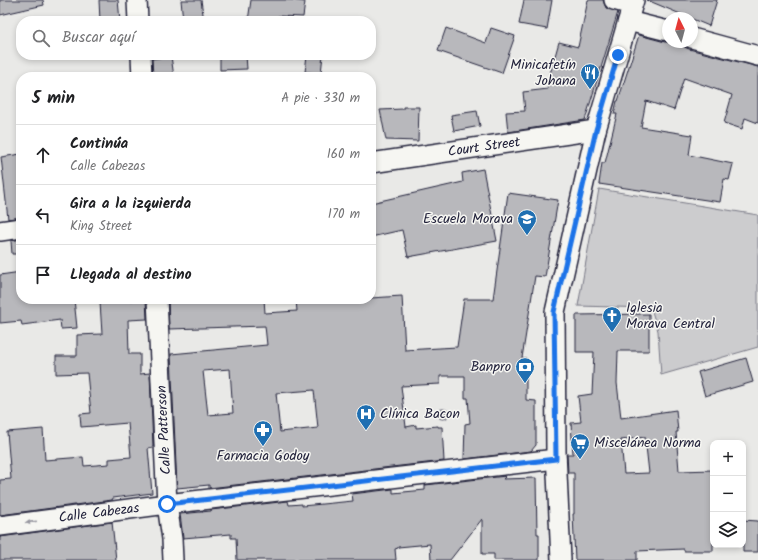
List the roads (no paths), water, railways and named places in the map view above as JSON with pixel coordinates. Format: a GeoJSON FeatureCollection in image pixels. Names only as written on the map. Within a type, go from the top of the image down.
{"type":"FeatureCollection","features":[{"type":"Feature","properties":{"kind":"street"},"geometry":{"type":"LineString","coordinates":[[137,0],[138,16]]}},
{"type":"Feature","properties":{"kind":"street"},"geometry":{"type":"LineString","coordinates":[[561,560],[556,459],[554,312],[596,130],[627,6],[662,28]]}},
{"type":"Feature","properties":{"kind":"street"},"geometry":{"type":"LineString","coordinates":[[698,40],[758,56]]}},
{"type":"Feature","properties":{"kind":"street"},"geometry":{"type":"LineString","coordinates":[[140,60],[142,72]]}},
{"type":"Feature","properties":{"kind":"street","name":"Court Street"},"geometry":{"type":"LineString","coordinates":[[376,162],[596,130]]}},
{"type":"Feature","properties":{"kind":"street"},"geometry":{"type":"LineString","coordinates":[[0,231],[16,229]]}},
{"type":"Feature","properties":{"kind":"street","name":"Calle Patterson"},"geometry":{"type":"LineString","coordinates":[[157,304],[167,504],[172,539],[173,560]]}},
{"type":"Feature","properties":{"kind":"street","name":"Calle Cabezas"},"geometry":{"type":"LineString","coordinates":[[0,526],[167,504],[556,459]]}},
{"type":"Feature","properties":{"kind":"place","name":"Minicafetín Johana"},"geometry":{"type":"Point","coordinates":[590,90]}},
{"type":"Feature","properties":{"kind":"place","name":"Escuela Morava"},"geometry":{"type":"Point","coordinates":[527,236]}},
{"type":"Feature","properties":{"kind":"place","name":"Iglesia Morava Central"},"geometry":{"type":"Point","coordinates":[612,333]}},
{"type":"Feature","properties":{"kind":"place","name":"Banpro"},"geometry":{"type":"Point","coordinates":[525,384]}},
{"type":"Feature","properties":{"kind":"place","name":"Clínica Bacon"},"geometry":{"type":"Point","coordinates":[366,431]}},
{"type":"Feature","properties":{"kind":"place","name":"Farmacia Godoy"},"geometry":{"type":"Point","coordinates":[263,447]}},
{"type":"Feature","properties":{"kind":"place","name":"Miscelánea Norma"},"geometry":{"type":"Point","coordinates":[580,460]}}]}
